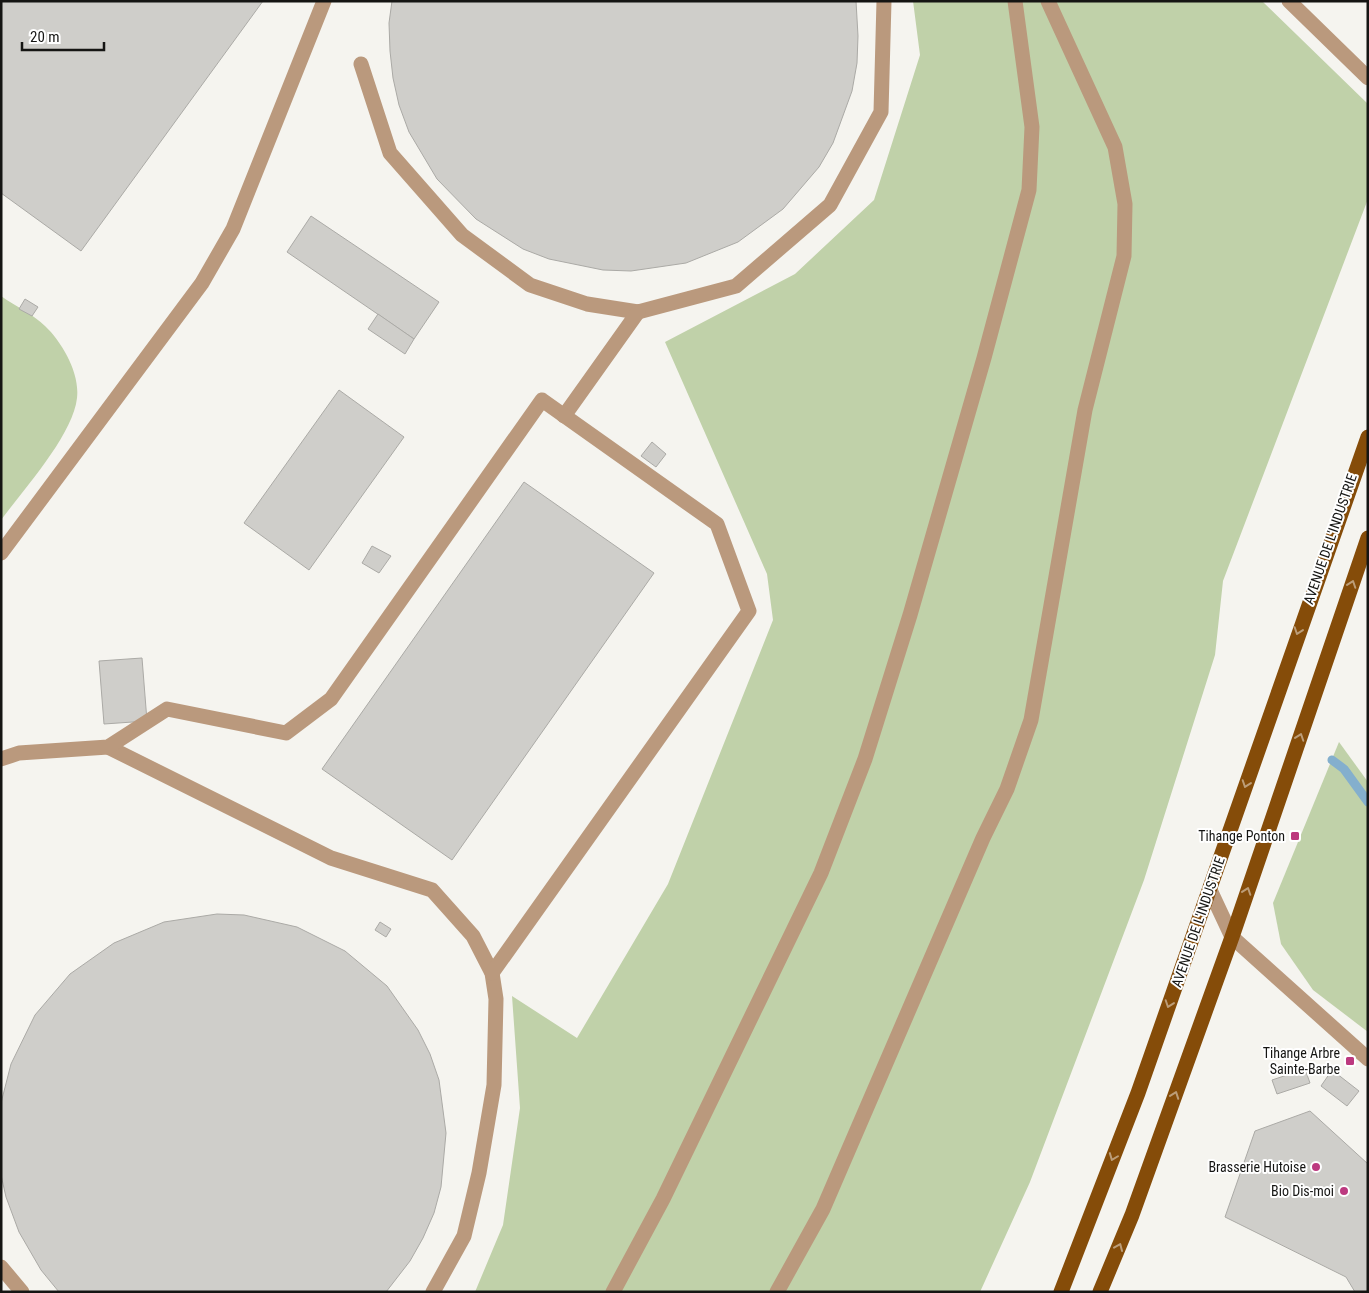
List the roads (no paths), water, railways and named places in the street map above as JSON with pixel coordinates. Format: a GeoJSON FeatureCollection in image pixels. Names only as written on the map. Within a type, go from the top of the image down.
{"type":"FeatureCollection","features":[{"type":"Feature","properties":{"kind":"main road","name":"AVENUE DE L'INDUSTRIE"},"geometry":{"type":"LineString","coordinates":[[1060,1292],[1138,1093],[1210,890],[1296,636],[1368,436]]}},
{"type":"Feature","properties":{"kind":"main road"},"geometry":{"type":"LineString","coordinates":[[1100,1292],[1132,1215],[1232,937],[1368,538]]}},
{"type":"Feature","properties":{"kind":"street"},"geometry":{"type":"LineString","coordinates":[[1,553],[202,282],[233,229],[324,1]]}},
{"type":"Feature","properties":{"kind":"street"},"geometry":{"type":"LineString","coordinates":[[361,64],[390,153],[462,235],[530,285],[587,304],[638,312],[736,286],[830,205],[881,112],[884,1]]}},
{"type":"Feature","properties":{"kind":"street"},"geometry":{"type":"LineString","coordinates":[[613,1292],[663,1199],[821,873],[865,759],[902,642],[984,358],[1029,190],[1032,127],[1015,1]]}},
{"type":"Feature","properties":{"kind":"street"},"geometry":{"type":"LineString","coordinates":[[777,1292],[823,1209],[983,838],[1007,789],[1031,720],[1085,410],[1124,256],[1125,221],[1125,204],[1115,147],[1048,1]]}},
{"type":"Feature","properties":{"kind":"street"},"geometry":{"type":"LineString","coordinates":[[1289,1],[1368,78]]}},
{"type":"Feature","properties":{"kind":"street"},"geometry":{"type":"LineString","coordinates":[[564,416],[638,312]]}},
{"type":"Feature","properties":{"kind":"street"},"geometry":{"type":"LineString","coordinates":[[1,759],[19,753],[108,747],[167,709],[286,734],[331,699],[542,400],[717,524],[749,611],[492,974]]}},
{"type":"Feature","properties":{"kind":"street"},"geometry":{"type":"LineString","coordinates":[[108,747],[331,858],[432,890],[474,936],[492,974],[496,999],[494,1085],[479,1173],[464,1236],[433,1292]]}},
{"type":"Feature","properties":{"kind":"street"},"geometry":{"type":"LineString","coordinates":[[1210,890],[1232,937],[1368,1059]]}},
{"type":"Feature","properties":{"kind":"street"},"geometry":{"type":"LineString","coordinates":[[1,1267],[22,1292]]}},
{"type":"Feature","properties":{"kind":"waterway"},"geometry":{"type":"LineString","coordinates":[[1332,760],[1344,769],[1368,802]]}},
{"type":"Feature","properties":{"kind":"place","name":"Tihange Ponton"},"geometry":{"type":"Point","coordinates":[1295,836]}},
{"type":"Feature","properties":{"kind":"place","name":"Tihange Arbre Sainte-Barbe"},"geometry":{"type":"Point","coordinates":[1350,1061]}},
{"type":"Feature","properties":{"kind":"place","name":"Brasserie Hutoise"},"geometry":{"type":"Point","coordinates":[1316,1167]}},
{"type":"Feature","properties":{"kind":"place","name":"Bio Dis-moi"},"geometry":{"type":"Point","coordinates":[1344,1191]}}]}
